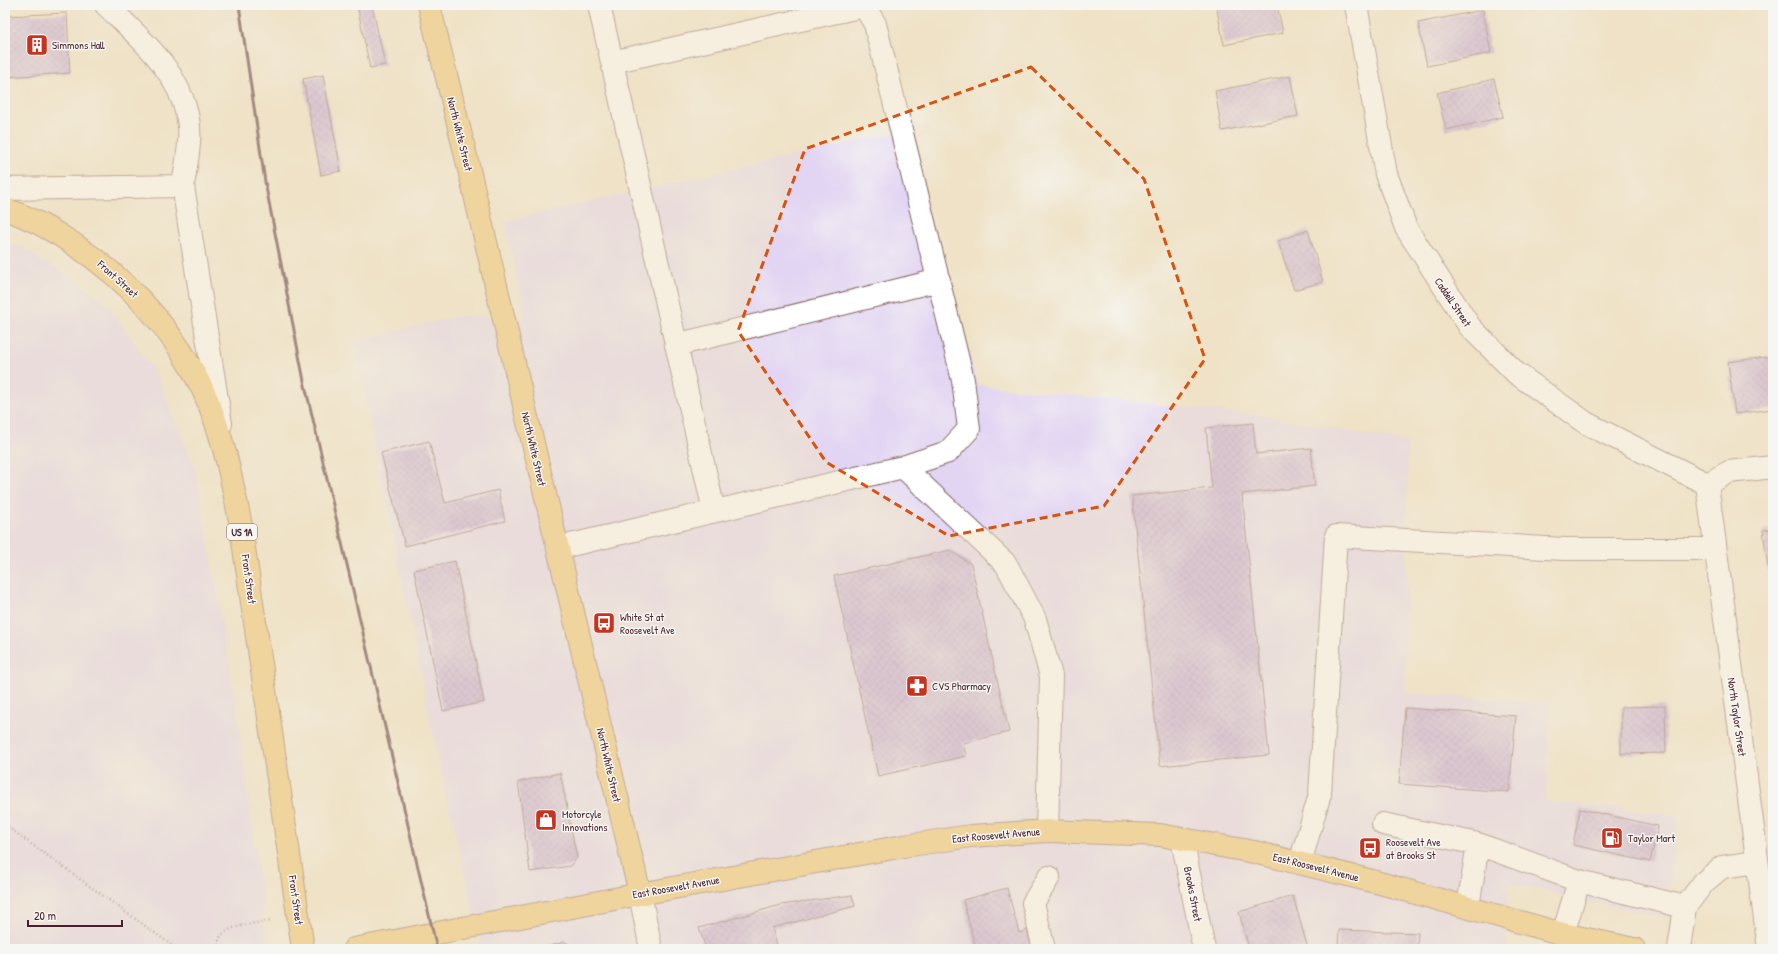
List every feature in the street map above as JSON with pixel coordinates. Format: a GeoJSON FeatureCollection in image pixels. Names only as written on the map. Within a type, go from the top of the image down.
{"type":"FeatureCollection","features":[{"type":"Feature","properties":{"kind":"main road","name":"North White Street"},"geometry":{"type":"LineString","coordinates":[[429,5],[640,894]]}},
{"type":"Feature","properties":{"kind":"main road","name":"Front Street"},"geometry":{"type":"LineString","coordinates":[[5,209],[50,229],[110,270],[136,294],[161,324],[190,367],[202,388],[226,454],[240,521],[303,949]]}},
{"type":"Feature","properties":{"kind":"main road","name":"East Roosevelt Avenue"},"geometry":{"type":"LineString","coordinates":[[354,949],[640,894],[904,846],[971,836],[1047,831],[1160,835],[1254,852],[1468,907],[1563,934],[1634,949]]}},
{"type":"Feature","properties":{"kind":"street"},"geometry":{"type":"LineString","coordinates":[[106,5],[150,48],[171,74],[183,102],[188,120],[188,150],[184,186],[226,454]]}},
{"type":"Feature","properties":{"kind":"street"},"geometry":{"type":"LineString","coordinates":[[599,5],[714,511]]}},
{"type":"Feature","properties":{"kind":"street","name":"Caddell Street"},"geometry":{"type":"LineString","coordinates":[[1356,5],[1386,174],[1406,228],[1470,327],[1516,373],[1586,423],[1707,484]]}},
{"type":"Feature","properties":{"kind":"street"},"geometry":{"type":"LineString","coordinates":[[558,548],[904,467],[948,452],[969,429],[963,380],[939,280],[875,24],[864,6],[612,62]]}},
{"type":"Feature","properties":{"kind":"street"},"geometry":{"type":"LineString","coordinates":[[5,189],[184,186]]}},
{"type":"Feature","properties":{"kind":"street"},"geometry":{"type":"LineString","coordinates":[[676,346],[939,280]]}},
{"type":"Feature","properties":{"kind":"street"},"geometry":{"type":"LineString","coordinates":[[904,467],[1006,564],[1036,619],[1051,676],[1047,831]]}},
{"type":"Feature","properties":{"kind":"street"},"geometry":{"type":"LineString","coordinates":[[1707,484],[1730,472],[1773,467]]}},
{"type":"Feature","properties":{"kind":"street","name":"North Taylor Street"},"geometry":{"type":"LineString","coordinates":[[1707,484],[1756,862],[1769,949]]}},
{"type":"Feature","properties":{"kind":"street"},"geometry":{"type":"LineString","coordinates":[[1300,863],[1320,794],[1336,536],[1564,549],[1715,549]]}},
{"type":"Feature","properties":{"kind":"street"},"geometry":{"type":"LineString","coordinates":[[1383,824],[1478,844],[1580,881],[1685,907]]}},
{"type":"Feature","properties":{"kind":"street","name":"Brooks Street"},"geometry":{"type":"LineString","coordinates":[[1182,839],[1204,949]]}},
{"type":"Feature","properties":{"kind":"street"},"geometry":{"type":"LineString","coordinates":[[1468,907],[1478,844]]}},
{"type":"Feature","properties":{"kind":"street"},"geometry":{"type":"LineString","coordinates":[[1679,949],[1685,907],[1704,882],[1722,867],[1756,862]]}},
{"type":"Feature","properties":{"kind":"street"},"geometry":{"type":"LineString","coordinates":[[1044,949],[1034,903],[1049,877]]}},
{"type":"Feature","properties":{"kind":"street"},"geometry":{"type":"LineString","coordinates":[[1563,934],[1580,881]]}},
{"type":"Feature","properties":{"kind":"street"},"geometry":{"type":"LineString","coordinates":[[640,894],[651,949]]}},
{"type":"Feature","properties":{"kind":"path"},"geometry":{"type":"LineString","coordinates":[[5,825],[177,949]]}},
{"type":"Feature","properties":{"kind":"path"},"geometry":{"type":"LineString","coordinates":[[218,949],[219,940],[227,930],[272,920]]}},
{"type":"Feature","properties":{"kind":"highlighted area"},"geometry":{"type":"Polygon","coordinates":[[[1031,67],[1144,179],[1205,359],[1104,506],[949,536],[826,462],[738,331],[805,149],[1031,67]]]}},
{"type":"Feature","properties":{"kind":"shaded area"},"geometry":{"type":"Polygon","coordinates":[[[904,131],[978,385],[1266,416],[1408,442],[1405,693],[1550,703],[1546,801],[1680,816],[1665,918],[1508,883],[1506,949],[482,949],[439,763],[354,341],[459,316],[525,317],[505,221],[904,131]]]}},
{"type":"Feature","properties":{"kind":"shaded area"},"geometry":{"type":"Polygon","coordinates":[[[5,242],[22,247],[102,298],[155,372],[195,467],[236,705],[268,949],[5,949],[5,242]]]}},
{"type":"Feature","properties":{"kind":"building"},"geometry":{"type":"Polygon","coordinates":[[[357,5],[372,5],[385,65],[370,68],[357,5]]]}},
{"type":"Feature","properties":{"kind":"building"},"geometry":{"type":"Polygon","coordinates":[[[1216,5],[1277,5],[1283,33],[1224,45],[1216,5]]]}},
{"type":"Feature","properties":{"kind":"building"},"geometry":{"type":"Polygon","coordinates":[[[1483,10],[1491,53],[1427,66],[1418,23],[1483,10]]]}},
{"type":"Feature","properties":{"kind":"building","name":"Simmons Hall"},"geometry":{"type":"Polygon","coordinates":[[[67,13],[70,73],[5,77],[5,16],[67,13]]]}},
{"type":"Feature","properties":{"kind":"building"},"geometry":{"type":"Polygon","coordinates":[[[323,75],[341,171],[321,175],[303,79],[323,75]]]}},
{"type":"Feature","properties":{"kind":"building"},"geometry":{"type":"Polygon","coordinates":[[[1290,76],[1298,116],[1222,131],[1215,91],[1290,76]]]}},
{"type":"Feature","properties":{"kind":"building"},"geometry":{"type":"Polygon","coordinates":[[[1494,79],[1503,117],[1446,130],[1437,93],[1494,79]]]}},
{"type":"Feature","properties":{"kind":"building"},"geometry":{"type":"Polygon","coordinates":[[[1308,230],[1323,282],[1294,290],[1278,241],[1308,230]]]}},
{"type":"Feature","properties":{"kind":"building"},"geometry":{"type":"Polygon","coordinates":[[[1773,356],[1773,409],[1735,414],[1728,362],[1773,356]]]}},
{"type":"Feature","properties":{"kind":"building"},"geometry":{"type":"Polygon","coordinates":[[[1253,423],[1256,454],[1311,448],[1315,486],[1242,494],[1269,755],[1160,766],[1132,496],[1212,488],[1206,428],[1253,423]]]}},
{"type":"Feature","properties":{"kind":"building"},"geometry":{"type":"Polygon","coordinates":[[[429,441],[445,503],[498,490],[505,521],[405,546],[381,453],[429,441]]]}},
{"type":"Feature","properties":{"kind":"building"},"geometry":{"type":"Polygon","coordinates":[[[1773,529],[1773,591],[1771,591],[1763,530],[1773,529]]]}},
{"type":"Feature","properties":{"kind":"building"},"geometry":{"type":"Polygon","coordinates":[[[950,550],[971,564],[1009,732],[963,743],[966,756],[878,776],[834,576],[950,550]]]}},
{"type":"Feature","properties":{"kind":"building"},"geometry":{"type":"Polygon","coordinates":[[[455,561],[484,702],[443,711],[414,570],[455,561]]]}},
{"type":"Feature","properties":{"kind":"building"},"geometry":{"type":"Polygon","coordinates":[[[1665,706],[1666,753],[1621,754],[1621,707],[1665,706]]]}},
{"type":"Feature","properties":{"kind":"building"},"geometry":{"type":"Polygon","coordinates":[[[1405,708],[1516,716],[1509,792],[1399,784],[1405,708]]]}},
{"type":"Feature","properties":{"kind":"building","name":"Motorcyle Innovations"},"geometry":{"type":"Polygon","coordinates":[[[560,773],[577,858],[570,866],[530,872],[518,782],[560,773]]]}},
{"type":"Feature","properties":{"kind":"building"},"geometry":{"type":"Polygon","coordinates":[[[1580,809],[1658,826],[1650,862],[1573,845],[1580,809]]]}},
{"type":"Feature","properties":{"kind":"building"},"geometry":{"type":"Polygon","coordinates":[[[1007,888],[1019,933],[1027,930],[1032,949],[976,949],[963,900],[1007,888]]]}},
{"type":"Feature","properties":{"kind":"building"},"geometry":{"type":"Polygon","coordinates":[[[852,895],[855,906],[772,928],[778,949],[701,949],[701,947],[705,946],[699,928],[781,905],[852,895]]]}},
{"type":"Feature","properties":{"kind":"building"},"geometry":{"type":"Polygon","coordinates":[[[1293,896],[1308,949],[1249,949],[1239,912],[1293,896]]]}},
{"type":"Feature","properties":{"kind":"building"},"geometry":{"type":"Polygon","coordinates":[[[1339,930],[1418,933],[1417,949],[1338,949],[1339,930]]]}},
{"type":"Feature","properties":{"kind":"building"},"geometry":{"type":"Polygon","coordinates":[[[565,942],[577,949],[538,949],[565,942]]]}},
{"type":"Feature","properties":{"kind":"railway"},"geometry":{"type":"LineString","coordinates":[[239,5],[265,182],[304,381],[437,949]]}},
{"type":"Feature","properties":{"kind":"place","name":"Simmons Hall"},"geometry":{"type":"Point","coordinates":[37,45]}},
{"type":"Feature","properties":{"kind":"place","name":"White St at Roosevelt Ave"},"geometry":{"type":"Point","coordinates":[604,623]}},
{"type":"Feature","properties":{"kind":"place","name":"CVS Pharmacy"},"geometry":{"type":"Point","coordinates":[917,686]}},
{"type":"Feature","properties":{"kind":"place","name":"Motorcyle Innovations"},"geometry":{"type":"Point","coordinates":[546,820]}},
{"type":"Feature","properties":{"kind":"place","name":"Taylor Mart"},"geometry":{"type":"Point","coordinates":[1612,838]}},
{"type":"Feature","properties":{"kind":"place","name":"Roosevelt Ave at Brooks St"},"geometry":{"type":"Point","coordinates":[1370,848]}}]}
